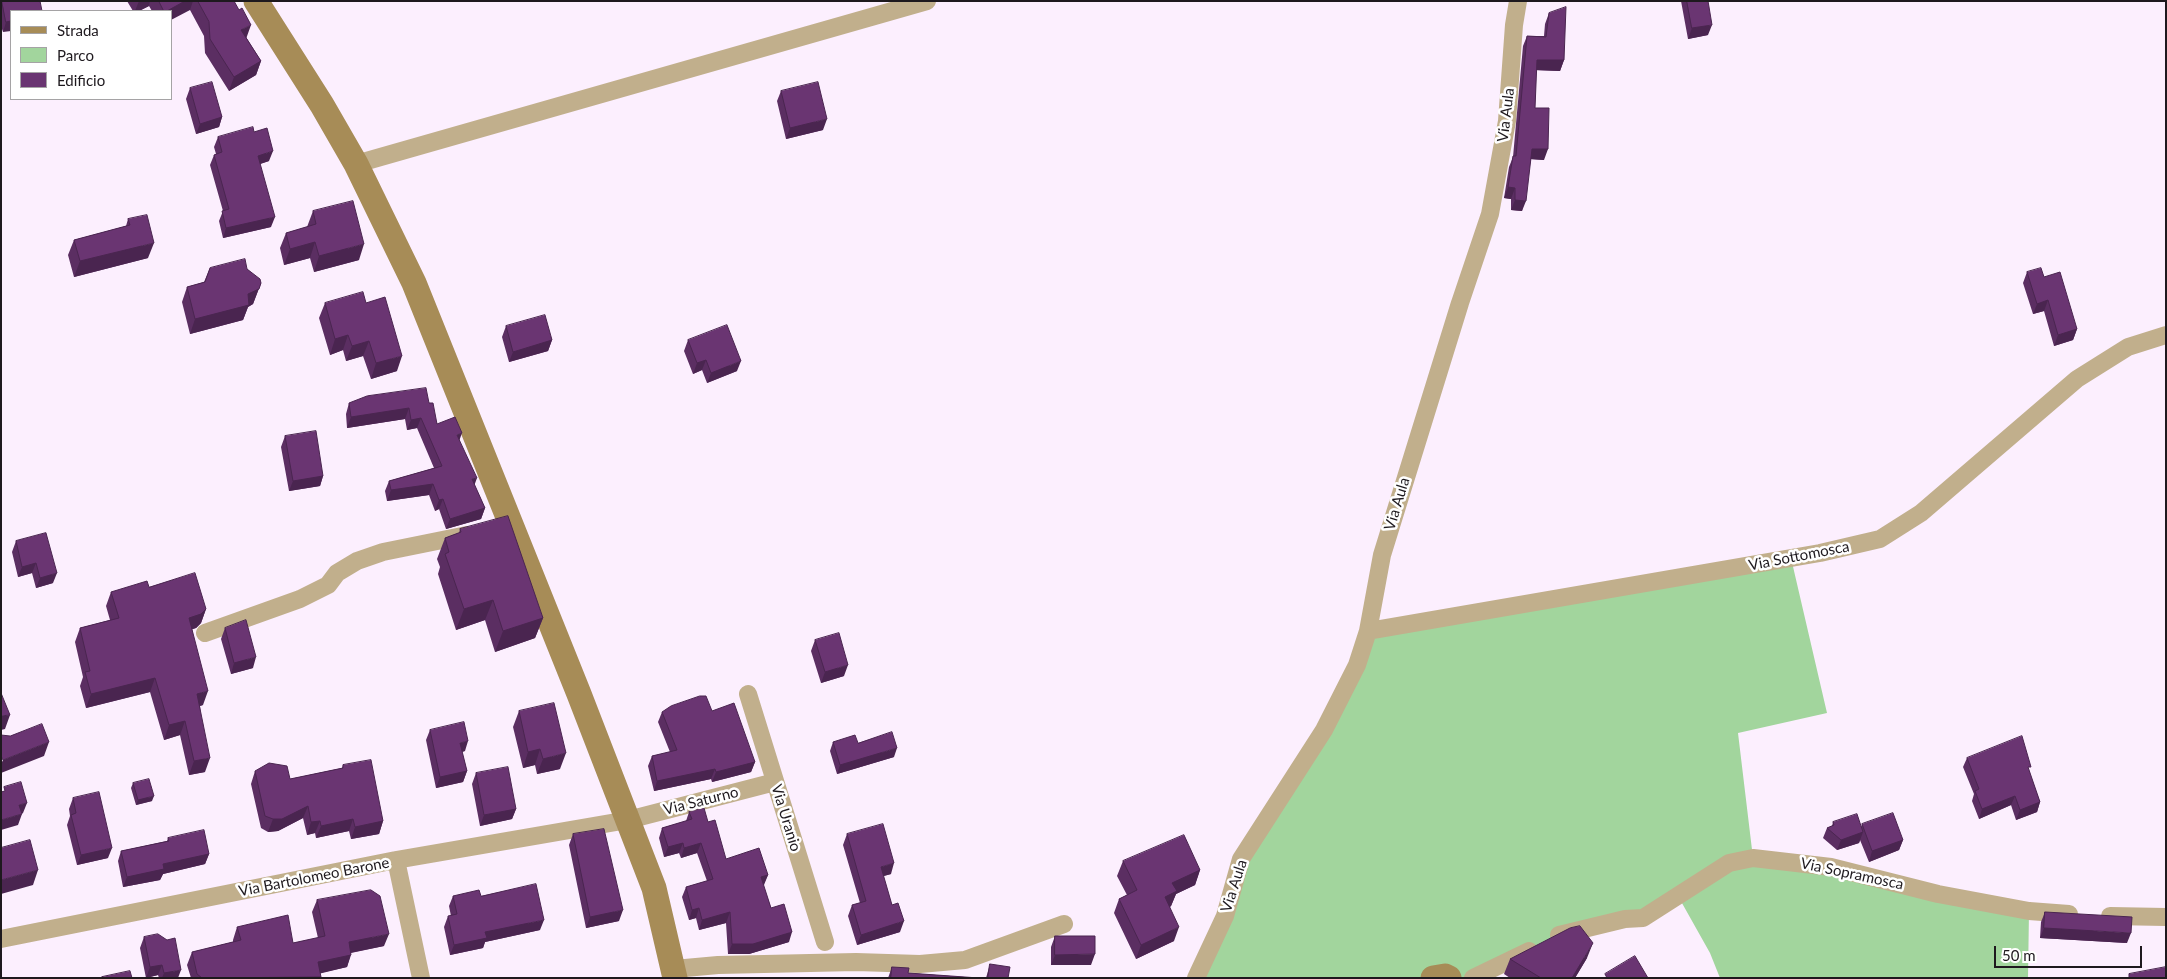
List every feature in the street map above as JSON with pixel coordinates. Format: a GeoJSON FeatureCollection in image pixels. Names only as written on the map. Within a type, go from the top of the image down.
{"type":"FeatureCollection","features":[{"type":"Feature","properties":{"kind":"main road"},"geometry":{"type":"LineString","coordinates":[[256,1],[322,105],[356,164],[414,283],[495,526],[628,820],[654,888],[674,973]]}},
{"type":"Feature","properties":{"kind":"main road"},"geometry":{"type":"LineString","coordinates":[[1433,978],[1445,976],[1449,978]]}},
{"type":"Feature","properties":{"kind":"street"},"geometry":{"type":"LineString","coordinates":[[356,164],[927,1]]}},
{"type":"Feature","properties":{"kind":"street","name":"Via Aula"},"geometry":{"type":"LineString","coordinates":[[1196,978],[1225,916],[1241,859],[1324,730],[1357,665],[1368,630],[1382,555],[1454,322],[1490,214],[1507,121],[1514,25],[1518,1]]}},
{"type":"Feature","properties":{"kind":"street","name":"Via Sottomosca"},"geometry":{"type":"LineString","coordinates":[[1368,630],[1820,553],[1880,539],[1921,513],[2077,379],[2128,347],[2166,335]]}},
{"type":"Feature","properties":{"kind":"street"},"geometry":{"type":"LineString","coordinates":[[205,633],[300,599],[328,585],[337,573],[357,562],[384,552],[452,539],[495,526]]}},
{"type":"Feature","properties":{"kind":"street","name":"Via Uranio"},"geometry":{"type":"LineString","coordinates":[[748,694],[825,942]]}},
{"type":"Feature","properties":{"kind":"street","name":"Via Saturno"},"geometry":{"type":"LineString","coordinates":[[628,820],[775,782]]}},
{"type":"Feature","properties":{"kind":"street","name":"Via Bartolomeo Barone"},"geometry":{"type":"LineString","coordinates":[[1,939],[396,860],[628,820]]}},
{"type":"Feature","properties":{"kind":"street","name":"Via Sopramosca"},"geometry":{"type":"LineString","coordinates":[[1473,978],[1560,934],[1625,919],[1643,918],[1729,864],[1753,858],[1831,867],[1938,894],[2029,911],[2155,919],[2166,917]]}},
{"type":"Feature","properties":{"kind":"street"},"geometry":{"type":"LineString","coordinates":[[396,860],[421,978]]}},
{"type":"Feature","properties":{"kind":"street"},"geometry":{"type":"LineString","coordinates":[[674,973],[718,965],[856,962],[920,964],[965,960],[1064,924]]}},
{"type":"Feature","properties":{"kind":"green space"},"geometry":{"type":"Polygon","coordinates":[[[1791,558],[1827,713],[1738,733],[1753,858],[2029,911],[2028,978],[1720,978],[1710,953],[1678,896],[1643,918],[1595,925],[1473,978],[1196,978],[1241,859],[1324,730],[1368,631],[1791,558]]]}},
{"type":"Feature","properties":{"kind":"building"},"geometry":{"type":"Polygon","coordinates":[[[2,1],[40,1],[42,10],[10,10],[10,21],[6,22],[2,1]]]}},
{"type":"Feature","properties":{"kind":"building"},"geometry":{"type":"Polygon","coordinates":[[[159,1],[185,1],[169,10],[164,10],[159,1]]]}},
{"type":"Feature","properties":{"kind":"building"},"geometry":{"type":"Polygon","coordinates":[[[198,1],[234,1],[239,10],[242,8],[251,25],[241,30],[261,61],[234,77],[210,39],[209,22],[198,1]]]}},
{"type":"Feature","properties":{"kind":"building"},"geometry":{"type":"Polygon","coordinates":[[[1687,1],[1708,1],[1712,25],[1692,28],[1687,1]]]}},
{"type":"Feature","properties":{"kind":"building"},"geometry":{"type":"Polygon","coordinates":[[[1566,7],[1564,60],[1537,60],[1535,108],[1549,108],[1548,149],[1532,149],[1526,201],[1515,200],[1515,188],[1508,187],[1513,156],[1516,156],[1527,36],[1546,37],[1549,13],[1566,7]]]}},
{"type":"Feature","properties":{"kind":"building"},"geometry":{"type":"Polygon","coordinates":[[[212,82],[222,117],[200,124],[190,88],[212,82]]]}},
{"type":"Feature","properties":{"kind":"building"},"geometry":{"type":"Polygon","coordinates":[[[818,82],[827,119],[790,128],[781,91],[818,82]]]}},
{"type":"Feature","properties":{"kind":"building"},"geometry":{"type":"Polygon","coordinates":[[[253,127],[254,132],[267,128],[273,151],[258,156],[275,217],[226,228],[222,211],[229,209],[214,155],[222,152],[218,137],[253,127]]]}},
{"type":"Feature","properties":{"kind":"building"},"geometry":{"type":"Polygon","coordinates":[[[353,201],[364,244],[319,256],[315,242],[290,249],[286,233],[316,224],[313,211],[353,201]]]}},
{"type":"Feature","properties":{"kind":"building"},"geometry":{"type":"Polygon","coordinates":[[[147,215],[154,243],[80,261],[74,240],[130,225],[128,219],[147,215]]]}},
{"type":"Feature","properties":{"kind":"building"},"geometry":{"type":"Polygon","coordinates":[[[245,259],[247,269],[260,279],[261,283],[259,289],[248,294],[249,305],[195,319],[187,287],[205,282],[210,268],[245,259]]]}},
{"type":"Feature","properties":{"kind":"building"},"geometry":{"type":"Polygon","coordinates":[[[2041,268],[2044,277],[2060,272],[2077,329],[2058,335],[2048,300],[2037,304],[2027,272],[2041,268]]]}},
{"type":"Feature","properties":{"kind":"building"},"geometry":{"type":"Polygon","coordinates":[[[363,292],[366,303],[385,297],[402,356],[376,363],[369,341],[352,346],[348,335],[335,339],[325,303],[363,292]]]}},
{"type":"Feature","properties":{"kind":"building"},"geometry":{"type":"Polygon","coordinates":[[[545,315],[552,340],[513,352],[506,326],[545,315]]]}},
{"type":"Feature","properties":{"kind":"building"},"geometry":{"type":"Polygon","coordinates":[[[727,325],[741,361],[711,373],[706,360],[697,363],[688,340],[727,325]]]}},
{"type":"Feature","properties":{"kind":"building"},"geometry":{"type":"Polygon","coordinates":[[[426,388],[429,403],[433,403],[437,424],[455,417],[462,433],[457,435],[477,478],[472,479],[485,508],[450,519],[443,499],[439,500],[433,484],[391,490],[389,481],[442,466],[421,418],[411,420],[409,408],[351,417],[349,403],[367,396],[426,388]]]}},
{"type":"Feature","properties":{"kind":"building"},"geometry":{"type":"Polygon","coordinates":[[[316,431],[323,476],[293,481],[285,436],[316,431]]]}},
{"type":"Feature","properties":{"kind":"building"},"geometry":{"type":"Polygon","coordinates":[[[508,516],[543,618],[503,631],[493,600],[464,609],[445,554],[449,552],[445,538],[461,532],[460,529],[508,516]]]}},
{"type":"Feature","properties":{"kind":"building"},"geometry":{"type":"Polygon","coordinates":[[[46,533],[57,573],[40,578],[36,563],[22,567],[16,541],[46,533]]]}},
{"type":"Feature","properties":{"kind":"building"},"geometry":{"type":"Polygon","coordinates":[[[195,573],[206,609],[201,614],[189,618],[208,691],[197,694],[210,758],[194,761],[185,721],[169,725],[155,678],[91,694],[85,672],[90,671],[80,628],[119,618],[111,592],[147,581],[149,587],[195,573]]]}},
{"type":"Feature","properties":{"kind":"building"},"geometry":{"type":"Polygon","coordinates":[[[246,620],[256,657],[234,663],[225,628],[246,620]]]}},
{"type":"Feature","properties":{"kind":"building"},"geometry":{"type":"Polygon","coordinates":[[[839,633],[848,665],[825,672],[815,640],[839,633]]]}},
{"type":"Feature","properties":{"kind":"building"},"geometry":{"type":"Polygon","coordinates":[[[1,693],[10,715],[1,716],[1,693]]]}},
{"type":"Feature","properties":{"kind":"building"},"geometry":{"type":"Polygon","coordinates":[[[700,696],[706,696],[712,711],[734,703],[755,762],[716,772],[715,769],[657,781],[652,756],[677,750],[662,712],[671,706],[700,696]]]}},
{"type":"Feature","properties":{"kind":"building"},"geometry":{"type":"Polygon","coordinates":[[[554,703],[566,753],[543,759],[540,749],[528,752],[519,711],[554,703]]]}},
{"type":"Feature","properties":{"kind":"building"},"geometry":{"type":"Polygon","coordinates":[[[464,722],[468,741],[460,743],[467,771],[440,777],[430,730],[464,722]]]}},
{"type":"Feature","properties":{"kind":"building"},"geometry":{"type":"Polygon","coordinates":[[[42,724],[49,742],[3,760],[1,756],[1,735],[10,736],[42,724]]]}},
{"type":"Feature","properties":{"kind":"building"},"geometry":{"type":"Polygon","coordinates":[[[892,732],[897,748],[840,765],[833,742],[855,735],[858,743],[892,732]]]}},
{"type":"Feature","properties":{"kind":"building"},"geometry":{"type":"Polygon","coordinates":[[[2022,736],[2031,767],[2028,767],[2040,802],[2020,810],[2015,796],[1982,809],[1975,791],[1979,789],[1967,758],[2022,736]]]}},
{"type":"Feature","properties":{"kind":"building"},"geometry":{"type":"Polygon","coordinates":[[[371,760],[383,821],[355,827],[353,819],[321,826],[320,821],[311,822],[308,806],[282,819],[273,819],[265,816],[255,771],[269,763],[287,766],[290,779],[343,768],[343,765],[371,760]]]}},
{"type":"Feature","properties":{"kind":"building"},"geometry":{"type":"Polygon","coordinates":[[[508,767],[516,809],[484,815],[476,773],[508,767]]]}},
{"type":"Feature","properties":{"kind":"building"},"geometry":{"type":"Polygon","coordinates":[[[149,779],[154,796],[138,800],[133,783],[149,779]]]}},
{"type":"Feature","properties":{"kind":"building"},"geometry":{"type":"Polygon","coordinates":[[[21,782],[27,803],[19,805],[22,814],[1,820],[1,792],[5,791],[4,787],[21,782]]]}},
{"type":"Feature","properties":{"kind":"building"},"geometry":{"type":"Polygon","coordinates":[[[99,792],[112,848],[81,855],[71,815],[76,813],[73,798],[99,792]]]}},
{"type":"Feature","properties":{"kind":"building"},"geometry":{"type":"Polygon","coordinates":[[[704,808],[708,822],[715,820],[726,859],[759,848],[768,875],[761,877],[771,908],[784,904],[792,932],[753,944],[732,944],[730,912],[702,920],[699,908],[692,910],[686,887],[713,879],[701,843],[684,848],[683,843],[668,847],[662,828],[692,819],[689,812],[704,808]]]}},
{"type":"Feature","properties":{"kind":"building"},"geometry":{"type":"Polygon","coordinates":[[[1893,813],[1903,840],[1872,851],[1862,824],[1893,813]]]}},
{"type":"Feature","properties":{"kind":"building"},"geometry":{"type":"Polygon","coordinates":[[[1857,814],[1863,832],[1841,840],[1827,828],[1834,825],[1833,822],[1857,814]]]}},
{"type":"Feature","properties":{"kind":"building"},"geometry":{"type":"Polygon","coordinates":[[[883,824],[894,863],[881,867],[892,905],[898,903],[904,921],[861,935],[852,905],[866,901],[847,834],[883,824]]]}},
{"type":"Feature","properties":{"kind":"building"},"geometry":{"type":"Polygon","coordinates":[[[604,829],[623,910],[590,917],[573,834],[604,829]]]}},
{"type":"Feature","properties":{"kind":"building"},"geometry":{"type":"Polygon","coordinates":[[[204,830],[209,854],[163,864],[164,869],[127,877],[121,851],[169,841],[168,838],[204,830]]]}},
{"type":"Feature","properties":{"kind":"building"},"geometry":{"type":"Polygon","coordinates":[[[1184,835],[1200,870],[1172,883],[1177,891],[1165,897],[1179,927],[1141,945],[1119,899],[1137,890],[1123,861],[1184,835]]]}},
{"type":"Feature","properties":{"kind":"building"},"geometry":{"type":"Polygon","coordinates":[[[30,840],[38,870],[1,880],[1,848],[30,840]]]}},
{"type":"Feature","properties":{"kind":"building"},"geometry":{"type":"Polygon","coordinates":[[[536,884],[544,920],[485,932],[487,938],[454,945],[448,916],[457,914],[453,896],[479,890],[481,896],[536,884]]]}},
{"type":"Feature","properties":{"kind":"building"},"geometry":{"type":"Polygon","coordinates":[[[371,890],[380,896],[389,934],[349,942],[351,955],[318,962],[321,977],[202,978],[197,974],[192,952],[241,940],[237,927],[288,915],[293,943],[325,936],[317,900],[371,890]]]}},
{"type":"Feature","properties":{"kind":"building"},"geometry":{"type":"Polygon","coordinates":[[[2045,912],[2132,917],[2131,933],[2044,928],[2045,912]]]}},
{"type":"Feature","properties":{"kind":"building"},"geometry":{"type":"Polygon","coordinates":[[[1580,926],[1593,943],[1572,978],[1541,978],[1510,959],[1570,928],[1580,926]]]}},
{"type":"Feature","properties":{"kind":"building"},"geometry":{"type":"Polygon","coordinates":[[[158,934],[167,940],[175,938],[181,970],[164,973],[162,965],[150,967],[144,937],[158,934]]]}},
{"type":"Feature","properties":{"kind":"building"},"geometry":{"type":"Polygon","coordinates":[[[1055,936],[1095,936],[1095,954],[1055,955],[1055,936]]]}},
{"type":"Feature","properties":{"kind":"building"},"geometry":{"type":"Polygon","coordinates":[[[1635,956],[1648,978],[1607,978],[1605,974],[1635,956]]]}},
{"type":"Feature","properties":{"kind":"building"},"geometry":{"type":"Polygon","coordinates":[[[990,964],[1010,967],[1008,978],[988,978],[990,964]]]}},
{"type":"Feature","properties":{"kind":"building"},"geometry":{"type":"Polygon","coordinates":[[[892,967],[909,968],[908,973],[979,978],[891,978],[892,967]]]}},
{"type":"Feature","properties":{"kind":"building"},"geometry":{"type":"Polygon","coordinates":[[[2166,967],[2166,978],[2129,978],[2129,974],[2166,967]]]}},
{"type":"Feature","properties":{"kind":"building"},"geometry":{"type":"Polygon","coordinates":[[[130,971],[132,978],[102,977],[130,971]]]}}]}
